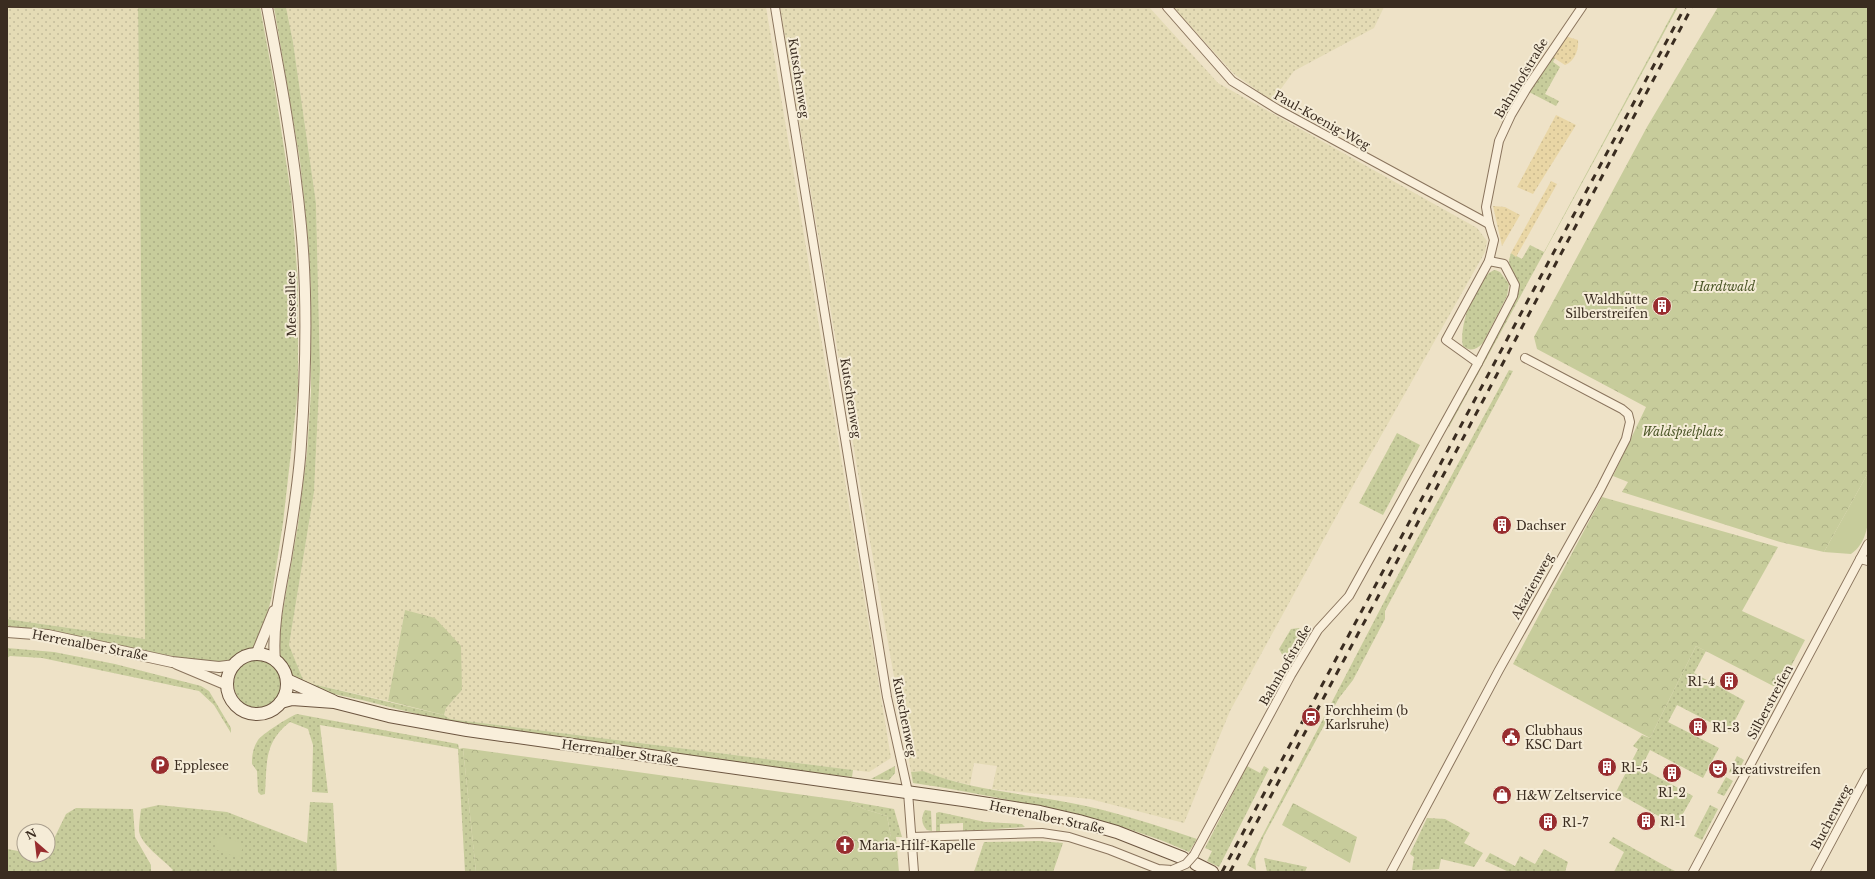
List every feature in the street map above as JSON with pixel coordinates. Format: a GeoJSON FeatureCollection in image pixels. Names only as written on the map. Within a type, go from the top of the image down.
{"type":"FeatureCollection","features":[{"type":"Feature","properties":{"kind":"main road"},"geometry":{"type":"LineString","coordinates":[[256,655],[263,655],[275,661],[284,672],[286,680],[285,695],[281,702],[274,709],[264,713],[248,713],[236,705],[228,692],[227,685],[228,677],[235,665],[241,660],[256,655]]}},
{"type":"Feature","properties":{"kind":"main road","name":"Herrenalber Straße"},"geometry":{"type":"LineString","coordinates":[[286,680],[334,702]]}},
{"type":"Feature","properties":{"kind":"main road","name":"Herrenalber Straße"},"geometry":{"type":"LineString","coordinates":[[281,702],[292,699],[334,702],[389,716],[467,730],[908,792],[1024,810],[1073,820],[1117,832],[1191,859],[1212,872]]}},
{"type":"Feature","properties":{"kind":"street","name":"Messeallee"},"geometry":{"type":"LineString","coordinates":[[267,7],[295,167],[302,228],[306,302],[305,389],[301,456],[278,602],[275,661]]}},
{"type":"Feature","properties":{"kind":"street","name":"Kutschenweg"},"geometry":{"type":"LineString","coordinates":[[775,7],[888,697],[908,792]]}},
{"type":"Feature","properties":{"kind":"street","name":"Paul-Koenig-Weg"},"geometry":{"type":"LineString","coordinates":[[1167,7],[1232,81],[1277,109],[1489,224]]}},
{"type":"Feature","properties":{"kind":"street","name":"Bahnhofstraße"},"geometry":{"type":"LineString","coordinates":[[1478,364],[1446,340],[1489,261],[1494,240],[1486,207],[1499,141],[1511,115],[1523,95],[1582,7]]}},
{"type":"Feature","properties":{"kind":"street","name":"Bahnhofstraße"},"geometry":{"type":"LineString","coordinates":[[1172,870],[1186,864],[1191,859],[1291,675],[1318,630],[1349,596],[1478,364],[1513,296],[1515,285],[1504,264],[1489,261]]}},
{"type":"Feature","properties":{"kind":"street","name":"Akazienweg"},"geometry":{"type":"LineString","coordinates":[[1391,872],[1499,670],[1600,490],[1631,426],[1628,414],[1622,409],[1525,358]]}},
{"type":"Feature","properties":{"kind":"street","name":"Silberstreifen"},"geometry":{"type":"LineString","coordinates":[[1693,872],[1864,560],[1868,544]]}},
{"type":"Feature","properties":{"kind":"street","name":"Messeallee"},"geometry":{"type":"LineString","coordinates":[[256,655],[278,602]]}},
{"type":"Feature","properties":{"kind":"street","name":"Herrenalber Straße"},"geometry":{"type":"LineString","coordinates":[[7,632],[48,635],[172,662],[219,667],[235,665]]}},
{"type":"Feature","properties":{"kind":"street","name":"Herrenalber Straße"},"geometry":{"type":"LineString","coordinates":[[172,662],[227,685]]}},
{"type":"Feature","properties":{"kind":"street","name":"Buchenweg"},"geometry":{"type":"LineString","coordinates":[[1815,872],[1868,773]]}},
{"type":"Feature","properties":{"kind":"street"},"geometry":{"type":"LineString","coordinates":[[908,792],[914,872]]}},
{"type":"Feature","properties":{"kind":"street","name":"Herrenalber Straße"},"geometry":{"type":"LineString","coordinates":[[912,837],[1042,833],[1069,837],[1110,850],[1158,869],[1172,870]]}},
{"type":"Feature","properties":{"kind":"shaded area"},"geometry":{"type":"Polygon","coordinates":[[[7,7],[138,7],[145,639],[7,619],[7,7]]]}},
{"type":"Feature","properties":{"kind":"shaded area"},"geometry":{"type":"Polygon","coordinates":[[[286,7],[766,7],[891,758],[869,772],[450,719],[444,715],[446,708],[462,690],[405,610],[388,701],[304,682],[289,645],[314,492],[320,369],[316,203],[293,42],[286,7]]]}},
{"type":"Feature","properties":{"kind":"shaded area"},"geometry":{"type":"Polygon","coordinates":[[[780,7],[1149,7],[1218,83],[1477,228],[1487,241],[1485,252],[1360,473],[1230,711],[1184,823],[1090,799],[992,789],[997,766],[974,763],[970,785],[938,777],[923,771],[911,772],[861,491],[780,7]]]}},
{"type":"Feature","properties":{"kind":"shaded area"},"geometry":{"type":"Polygon","coordinates":[[[1173,7],[1384,7],[1374,28],[1294,71],[1272,101],[1234,74],[1173,7]]]}},
{"type":"Feature","properties":{"kind":"green space"},"geometry":{"type":"Polygon","coordinates":[[[138,7],[260,7],[274,83],[291,194],[298,283],[298,390],[283,523],[271,600],[261,636],[256,646],[225,663],[213,664],[27,628],[7,628],[7,619],[145,639],[138,7]]]}},
{"type":"Feature","properties":{"kind":"green space"},"geometry":{"type":"Polygon","coordinates":[[[274,7],[286,7],[293,42],[316,203],[320,369],[314,492],[289,645],[304,682],[444,715],[450,719],[853,770],[852,777],[551,737],[429,717],[362,700],[310,689],[294,680],[279,654],[279,633],[298,525],[307,453],[311,392],[311,289],[308,239],[300,161],[274,7]]]}},
{"type":"Feature","properties":{"kind":"green space"},"geometry":{"type":"Polygon","coordinates":[[[1676,7],[1678,7],[1448,429],[1513,302],[1509,260],[1511,253],[1522,259],[1530,245],[1544,252],[1676,7]]]}},
{"type":"Feature","properties":{"kind":"green space","name":"Hardtwald"},"geometry":{"type":"Polygon","coordinates":[[[1718,7],[1868,7],[1868,473],[1824,552],[1780,542],[1622,492],[1628,482],[1613,476],[1646,407],[1537,349],[1534,337],[1647,127],[1718,7]]]}},
{"type":"Feature","properties":{"kind":"green space"},"geometry":{"type":"Polygon","coordinates":[[[1551,56],[1555,58],[1553,62],[1560,67],[1545,94],[1559,101],[1556,106],[1527,91],[1551,56]]]}},
{"type":"Feature","properties":{"kind":"green space"},"geometry":{"type":"Polygon","coordinates":[[[1495,270],[1500,272],[1509,284],[1507,296],[1483,343],[1476,349],[1471,350],[1463,346],[1462,337],[1466,315],[1475,291],[1481,281],[1495,270]]]}},
{"type":"Feature","properties":{"kind":"green space"},"geometry":{"type":"Polygon","coordinates":[[[1509,370],[1513,371],[1385,611],[1385,619],[1353,680],[1339,698],[1264,836],[1255,859],[1256,870],[1247,865],[1410,552],[1509,370]]]}},
{"type":"Feature","properties":{"kind":"green space"},"geometry":{"type":"Polygon","coordinates":[[[1397,433],[1420,445],[1383,515],[1359,503],[1397,433]]]}},
{"type":"Feature","properties":{"kind":"green space"},"geometry":{"type":"Polygon","coordinates":[[[1868,473],[1869,506],[1867,528],[1859,547],[1851,554],[1824,552],[1868,473]]]}},
{"type":"Feature","properties":{"kind":"green space"},"geometry":{"type":"Polygon","coordinates":[[[1602,497],[1778,547],[1742,611],[1805,640],[1779,689],[1696,646],[1650,738],[1513,664],[1602,497]]]}},
{"type":"Feature","properties":{"kind":"green space"},"geometry":{"type":"Polygon","coordinates":[[[405,610],[435,618],[461,646],[462,690],[446,708],[444,715],[388,701],[405,610]]]}},
{"type":"Feature","properties":{"kind":"green space"},"geometry":{"type":"Polygon","coordinates":[[[1299,628],[1306,638],[1295,657],[1284,658],[1279,649],[1291,629],[1299,628]]]}},
{"type":"Feature","properties":{"kind":"green space"},"geometry":{"type":"Polygon","coordinates":[[[1696,646],[1706,651],[1694,673],[1745,701],[1729,732],[1677,705],[1668,722],[1719,748],[1703,778],[1650,750],[1641,768],[1693,796],[1676,826],[1616,792],[1638,749],[1633,746],[1642,735],[1650,738],[1696,646]]]}},
{"type":"Feature","properties":{"kind":"green space"},"geometry":{"type":"Polygon","coordinates":[[[7,648],[54,652],[115,664],[201,686],[209,691],[231,728],[231,733],[214,705],[199,691],[42,658],[10,656],[7,658],[7,648]]]}},
{"type":"Feature","properties":{"kind":"green space"},"geometry":{"type":"Polygon","coordinates":[[[253,660],[263,660],[275,667],[282,679],[282,689],[275,701],[263,708],[253,708],[245,704],[238,697],[234,689],[234,679],[238,671],[245,664],[253,660]]]}},
{"type":"Feature","properties":{"kind":"green space"},"geometry":{"type":"Polygon","coordinates":[[[297,714],[458,744],[459,749],[463,748],[476,872],[465,872],[458,749],[320,725],[328,793],[312,792],[313,745],[308,729],[290,722],[275,737],[271,745],[268,754],[265,794],[261,795],[258,792],[257,771],[252,764],[255,746],[264,734],[293,715],[297,714]]]}},
{"type":"Feature","properties":{"kind":"green space"},"geometry":{"type":"Polygon","coordinates":[[[463,748],[848,801],[864,809],[887,816],[891,837],[896,837],[899,872],[476,872],[463,748]]]}},
{"type":"Feature","properties":{"kind":"green space"},"geometry":{"type":"Polygon","coordinates":[[[1737,756],[1744,760],[1736,776],[1729,772],[1737,756]]]}},
{"type":"Feature","properties":{"kind":"green space"},"geometry":{"type":"Polygon","coordinates":[[[895,766],[895,773],[889,780],[871,779],[895,766]]]}},
{"type":"Feature","properties":{"kind":"green space"},"geometry":{"type":"Polygon","coordinates":[[[1247,766],[1260,773],[1264,766],[1269,769],[1219,867],[1207,861],[1212,851],[1205,848],[1247,766]]]}},
{"type":"Feature","properties":{"kind":"green space"},"geometry":{"type":"Polygon","coordinates":[[[923,771],[959,783],[1087,806],[1197,839],[1189,852],[1169,843],[1129,829],[1087,817],[1023,803],[913,783],[911,772],[923,771]]]}},
{"type":"Feature","properties":{"kind":"green space"},"geometry":{"type":"Polygon","coordinates":[[[1726,777],[1733,781],[1724,796],[1717,793],[1726,777]]]}},
{"type":"Feature","properties":{"kind":"green space"},"geometry":{"type":"Polygon","coordinates":[[[848,801],[894,809],[902,837],[891,837],[887,816],[864,809],[848,801]]]}},
{"type":"Feature","properties":{"kind":"green space"},"geometry":{"type":"Polygon","coordinates":[[[310,802],[333,803],[337,872],[170,872],[173,870],[148,847],[139,831],[141,809],[159,805],[227,812],[307,843],[310,802]]]}},
{"type":"Feature","properties":{"kind":"green space"},"geometry":{"type":"Polygon","coordinates":[[[1293,803],[1357,837],[1350,863],[1282,825],[1293,803]]]}},
{"type":"Feature","properties":{"kind":"green space"},"geometry":{"type":"Polygon","coordinates":[[[1710,805],[1718,809],[1702,840],[1694,836],[1710,805]]]}},
{"type":"Feature","properties":{"kind":"green space"},"geometry":{"type":"Polygon","coordinates":[[[76,808],[133,809],[135,837],[151,865],[151,872],[7,872],[7,849],[16,851],[16,863],[56,863],[56,835],[66,814],[76,808]]]}},
{"type":"Feature","properties":{"kind":"green space"},"geometry":{"type":"Polygon","coordinates":[[[925,810],[931,811],[932,831],[927,830],[923,823],[922,818],[925,810]]]}},
{"type":"Feature","properties":{"kind":"green space"},"geometry":{"type":"Polygon","coordinates":[[[939,812],[985,822],[1022,824],[1025,827],[963,831],[963,823],[940,824],[940,831],[936,832],[936,813],[939,812]]]}},
{"type":"Feature","properties":{"kind":"green space"},"geometry":{"type":"Polygon","coordinates":[[[1427,818],[1445,819],[1470,833],[1464,843],[1483,853],[1474,867],[1441,859],[1439,869],[1412,870],[1414,857],[1410,854],[1427,818]]]}},
{"type":"Feature","properties":{"kind":"green space"},"geometry":{"type":"Polygon","coordinates":[[[219,835],[244,844],[239,858],[214,849],[219,835]]]}},
{"type":"Feature","properties":{"kind":"green space"},"geometry":{"type":"Polygon","coordinates":[[[1613,837],[1677,872],[1614,872],[1624,852],[1609,843],[1613,837]]]}},
{"type":"Feature","properties":{"kind":"green space"},"geometry":{"type":"Polygon","coordinates":[[[1039,841],[1063,843],[1053,872],[974,872],[984,842],[1039,841]]]}},
{"type":"Feature","properties":{"kind":"green space"},"geometry":{"type":"Polygon","coordinates":[[[1544,849],[1568,862],[1565,872],[1509,872],[1485,861],[1490,853],[1515,866],[1520,856],[1535,864],[1544,849]]]}},
{"type":"Feature","properties":{"kind":"green space"},"geometry":{"type":"Polygon","coordinates":[[[1264,858],[1307,867],[1305,872],[1267,872],[1264,858]]]}},
{"type":"Feature","properties":{"kind":"sand"},"geometry":{"type":"Polygon","coordinates":[[[1565,36],[1578,40],[1578,43],[1574,58],[1565,65],[1551,56],[1565,36]]]}},
{"type":"Feature","properties":{"kind":"sand"},"geometry":{"type":"Polygon","coordinates":[[[1556,115],[1576,125],[1533,194],[1517,187],[1556,115]]]}},
{"type":"Feature","properties":{"kind":"sand"},"geometry":{"type":"Polygon","coordinates":[[[1551,181],[1557,184],[1516,257],[1511,253],[1551,181]]]}},
{"type":"Feature","properties":{"kind":"sand"},"geometry":{"type":"Polygon","coordinates":[[[1493,206],[1505,207],[1520,215],[1502,246],[1493,206]]]}},
{"type":"Feature","properties":{"kind":"railway"},"geometry":{"type":"LineString","coordinates":[[1222,872],[1685,7]]}},
{"type":"Feature","properties":{"kind":"railway"},"geometry":{"type":"LineString","coordinates":[[1230,872],[1460,444],[1692,7]]}},
{"type":"Feature","properties":{"kind":"place","name":"Waldhütte Silberstreifen"},"geometry":{"type":"Point","coordinates":[1662,306]}},
{"type":"Feature","properties":{"kind":"place","name":"Dachser"},"geometry":{"type":"Point","coordinates":[1502,525]}},
{"type":"Feature","properties":{"kind":"place","name":"R1-4"},"geometry":{"type":"Point","coordinates":[1729,681]}},
{"type":"Feature","properties":{"kind":"place","name":"Forchheim (b Karlsruhe)"},"geometry":{"type":"Point","coordinates":[1311,717]}},
{"type":"Feature","properties":{"kind":"place","name":"R1-3"},"geometry":{"type":"Point","coordinates":[1698,727]}},
{"type":"Feature","properties":{"kind":"place","name":"Clubhaus KSC Dart"},"geometry":{"type":"Point","coordinates":[1511,737]}},
{"type":"Feature","properties":{"kind":"place","name":"Epplesee"},"geometry":{"type":"Point","coordinates":[160,765]}},
{"type":"Feature","properties":{"kind":"place","name":"R1-5"},"geometry":{"type":"Point","coordinates":[1607,767]}},
{"type":"Feature","properties":{"kind":"place","name":"kreativstreifen"},"geometry":{"type":"Point","coordinates":[1718,769]}},
{"type":"Feature","properties":{"kind":"place","name":"R1-2"},"geometry":{"type":"Point","coordinates":[1672,773]}},
{"type":"Feature","properties":{"kind":"place","name":"H&W Zeltservice"},"geometry":{"type":"Point","coordinates":[1502,795]}},
{"type":"Feature","properties":{"kind":"place","name":"R1-1"},"geometry":{"type":"Point","coordinates":[1646,821]}},
{"type":"Feature","properties":{"kind":"place","name":"R1-7"},"geometry":{"type":"Point","coordinates":[1548,822]}},
{"type":"Feature","properties":{"kind":"place","name":"Maria-Hilf-Kapelle"},"geometry":{"type":"Point","coordinates":[845,845]}},
{"type":"Feature","properties":{"kind":"park label","name":"Waldspielplatz"},"geometry":{"type":"Point","coordinates":[1683,431]}}]}
